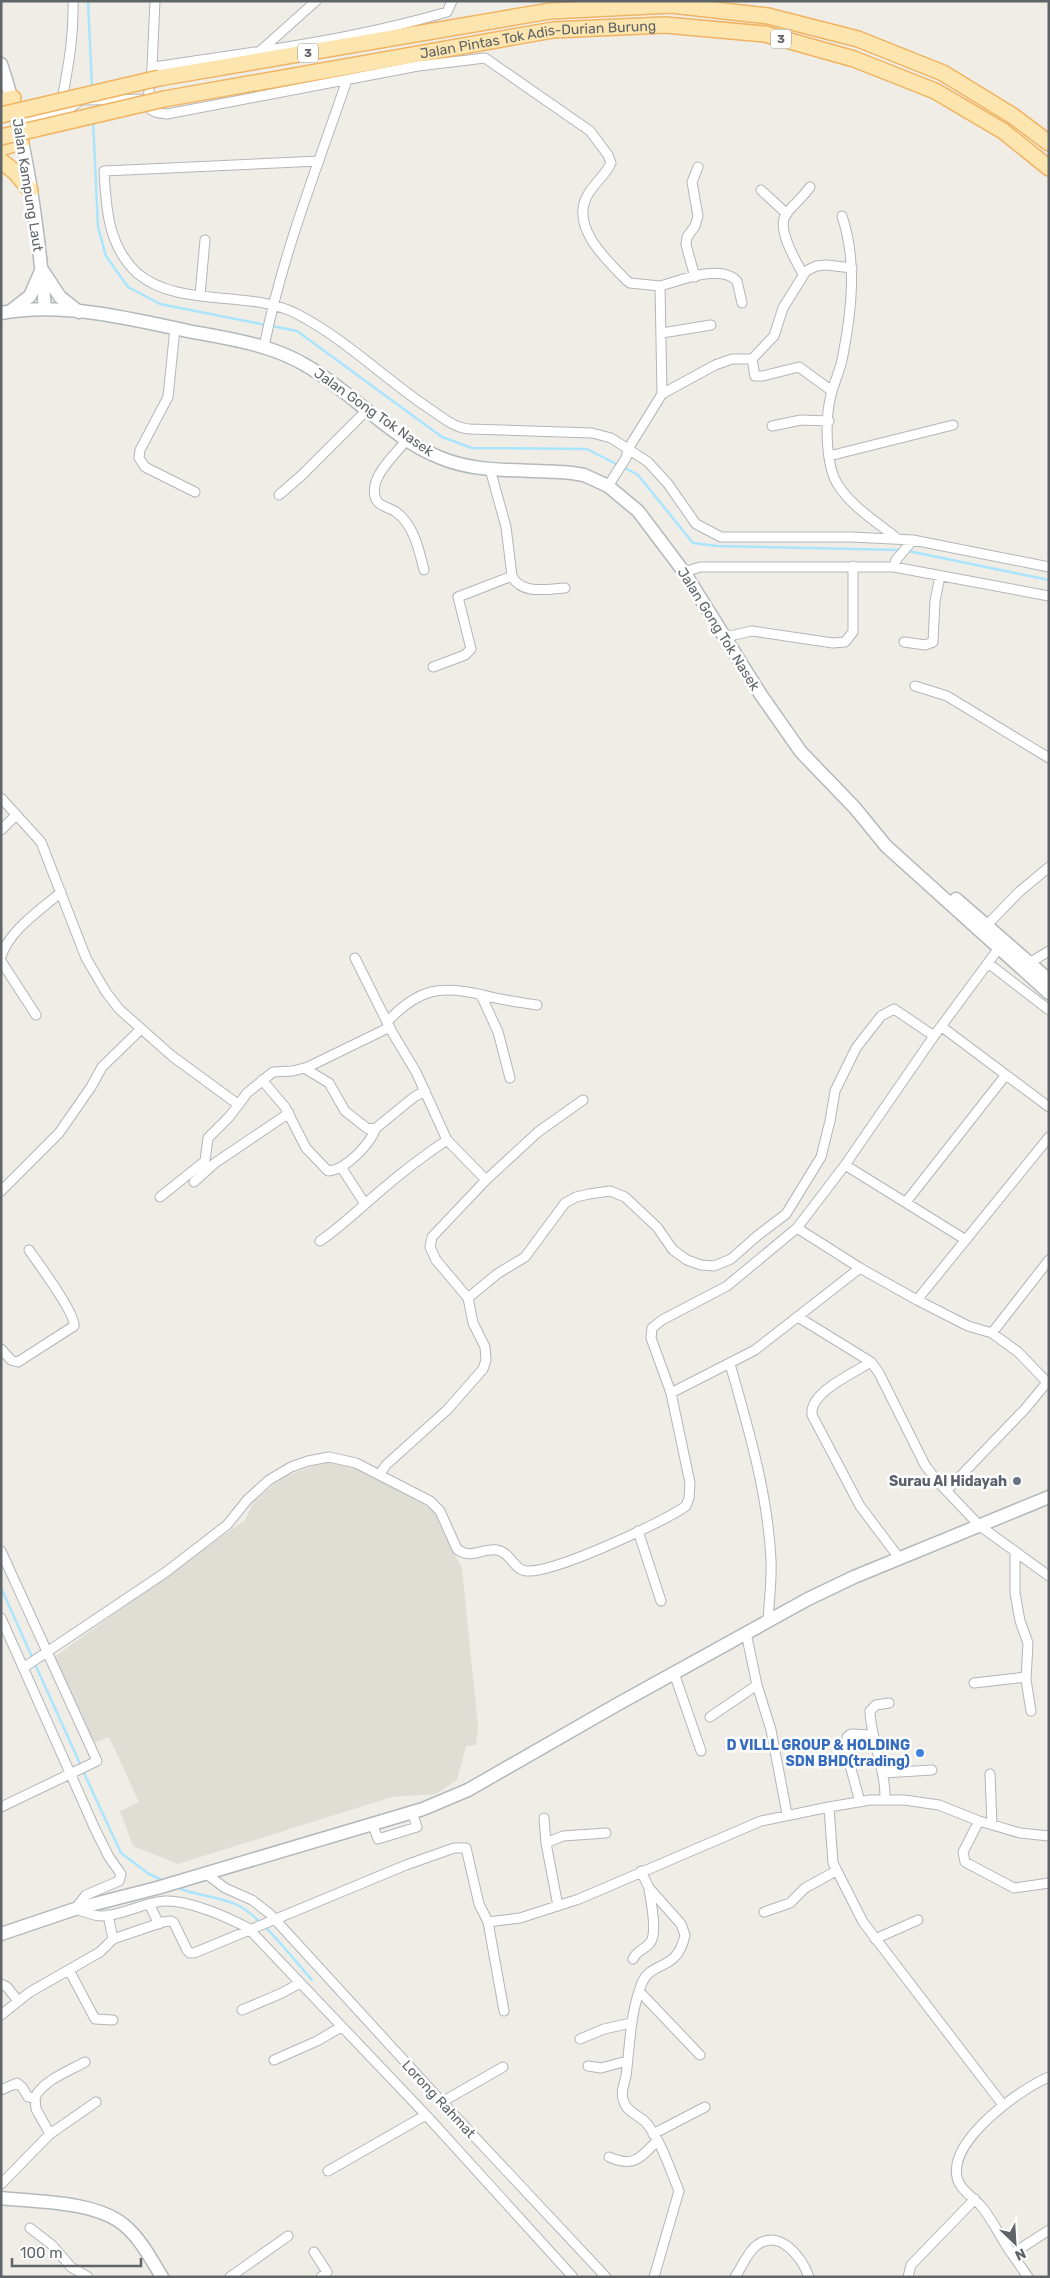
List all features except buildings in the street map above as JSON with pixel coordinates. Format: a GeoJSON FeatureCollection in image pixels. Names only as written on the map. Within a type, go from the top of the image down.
{"type":"FeatureCollection","features":[{"type":"Feature","properties":{"kind":"main road","name":"Jalan Pintas Tok Adis-Durian Burung"},"geometry":{"type":"LineString","coordinates":[[1,115],[156,73],[550,12],[671,5],[768,16],[858,39],[943,73],[1013,116],[1049,143]]}},
{"type":"Feature","properties":{"kind":"main road","name":"Jalan Pintas Tok Adis-Durian Burung"},"geometry":{"type":"LineString","coordinates":[[1,137],[164,99],[553,30],[665,25],[765,34],[854,59],[934,91],[1003,131],[1049,168]]}},
{"type":"Feature","properties":{"kind":"main road","name":"Jalan Kampung Laut"},"geometry":{"type":"LineString","coordinates":[[1,64],[9,101],[17,122],[30,190],[42,269],[45,308]]}},
{"type":"Feature","properties":{"kind":"main road"},"geometry":{"type":"LineString","coordinates":[[1,148],[21,142]]}},
{"type":"Feature","properties":{"kind":"main road"},"geometry":{"type":"LineString","coordinates":[[1,161],[15,172],[30,190]]}},
{"type":"Feature","properties":{"kind":"main road"},"geometry":{"type":"LineString","coordinates":[[5,312],[30,296],[42,269]]}},
{"type":"Feature","properties":{"kind":"main road"},"geometry":{"type":"LineString","coordinates":[[42,269],[60,297],[80,312]]}},
{"type":"Feature","properties":{"kind":"main road","name":"Jalan Gong Tok Nasek"},"geometry":{"type":"LineString","coordinates":[[5,312],[45,308],[80,312],[175,328],[264,347],[284,353],[310,367],[407,439],[438,458],[490,469],[572,473],[584,475],[608,486],[638,511],[684,572],[726,637],[760,695],[801,752],[878,833],[892,852],[1049,992]]}},
{"type":"Feature","properties":{"kind":"main road","name":"Jalan Gong Tok Nasek"},"geometry":{"type":"LineString","coordinates":[[878,833],[891,841],[1049,980]]}},
{"type":"Feature","properties":{"kind":"main road"},"geometry":{"type":"LineString","coordinates":[[991,929],[999,948],[1013,949]]}},
{"type":"Feature","properties":{"kind":"main road"},"geometry":{"type":"LineString","coordinates":[[1,1934],[76,1909],[157,1888],[412,1812],[468,1790],[746,1633],[831,1588],[1049,1497]]}},
{"type":"Feature","properties":{"kind":"main road"},"geometry":{"type":"LineString","coordinates":[[1,2198],[83,2208],[109,2215],[130,2230],[162,2277]]}},
{"type":"Feature","properties":{"kind":"street"},"geometry":{"type":"LineString","coordinates":[[63,94],[72,47],[73,1]]}},
{"type":"Feature","properties":{"kind":"street"},"geometry":{"type":"LineString","coordinates":[[155,1],[156,73],[147,106],[156,113],[167,114],[418,66],[485,58],[590,131],[608,155],[611,163],[586,198],[583,207],[585,227],[598,248],[626,280],[660,286],[710,273],[734,277],[739,285],[742,303]]}},
{"type":"Feature","properties":{"kind":"street"},"geometry":{"type":"LineString","coordinates":[[258,52],[316,1]]}},
{"type":"Feature","properties":{"kind":"street"},"geometry":{"type":"LineString","coordinates":[[156,73],[400,26],[448,12],[452,1]]}},
{"type":"Feature","properties":{"kind":"street"},"geometry":{"type":"LineString","coordinates":[[264,347],[272,308],[347,80]]}},
{"type":"Feature","properties":{"kind":"street"},"geometry":{"type":"LineString","coordinates":[[9,101],[63,94],[81,100],[148,99]]}},
{"type":"Feature","properties":{"kind":"street"},"geometry":{"type":"LineString","coordinates":[[17,122],[67,110],[81,100]]}},
{"type":"Feature","properties":{"kind":"street"},"geometry":{"type":"LineString","coordinates":[[319,161],[104,171],[107,210],[112,233],[119,250],[128,264],[140,275],[168,289],[295,313],[323,329],[400,389],[458,427],[604,435],[641,456],[657,471],[696,524],[721,537],[898,539],[910,543],[1049,567]]}},
{"type":"Feature","properties":{"kind":"street"},"geometry":{"type":"LineString","coordinates":[[695,276],[686,245],[687,237],[695,226],[698,216],[692,182],[698,167]]}},
{"type":"Feature","properties":{"kind":"street"},"geometry":{"type":"LineString","coordinates":[[803,274],[793,257],[784,227],[786,214],[810,187]]}},
{"type":"Feature","properties":{"kind":"street"},"geometry":{"type":"LineString","coordinates":[[761,190],[786,214]]}},
{"type":"Feature","properties":{"kind":"street"},"geometry":{"type":"LineString","coordinates":[[842,216],[850,244],[852,268],[843,355],[832,390],[829,421],[830,468],[841,489],[866,514],[898,539]]}},
{"type":"Feature","properties":{"kind":"street"},"geometry":{"type":"LineString","coordinates":[[200,296],[205,240]]}},
{"type":"Feature","properties":{"kind":"street"},"geometry":{"type":"LineString","coordinates":[[608,486],[662,394],[715,365],[732,359],[752,359],[774,336],[781,312],[803,274],[810,268],[838,265],[852,268]]}},
{"type":"Feature","properties":{"kind":"street"},"geometry":{"type":"LineString","coordinates":[[660,286],[662,394]]}},
{"type":"Feature","properties":{"kind":"street"},"geometry":{"type":"LineString","coordinates":[[662,333],[711,325]]}},
{"type":"Feature","properties":{"kind":"street"},"geometry":{"type":"LineString","coordinates":[[175,328],[170,389],[140,450],[139,458],[144,467],[195,492]]}},
{"type":"Feature","properties":{"kind":"street"},"geometry":{"type":"LineString","coordinates":[[752,359],[755,376],[763,376],[799,367],[832,390]]}},
{"type":"Feature","properties":{"kind":"street"},"geometry":{"type":"LineString","coordinates":[[279,495],[302,475],[368,409]]}},
{"type":"Feature","properties":{"kind":"street"},"geometry":{"type":"LineString","coordinates":[[772,426],[801,420],[829,421]]}},
{"type":"Feature","properties":{"kind":"street"},"geometry":{"type":"LineString","coordinates":[[829,456],[953,425]]}},
{"type":"Feature","properties":{"kind":"street"},"geometry":{"type":"LineString","coordinates":[[407,439],[380,472],[376,480],[374,494],[379,504],[395,510],[406,523],[418,545],[424,570]]}},
{"type":"Feature","properties":{"kind":"street"},"geometry":{"type":"LineString","coordinates":[[490,469],[506,527],[512,576],[519,586],[527,589],[565,588]]}},
{"type":"Feature","properties":{"kind":"street"},"geometry":{"type":"LineString","coordinates":[[895,564],[910,543]]}},
{"type":"Feature","properties":{"kind":"street"},"geometry":{"type":"LineString","coordinates":[[684,572],[700,567],[895,564],[940,576],[1049,596]]}},
{"type":"Feature","properties":{"kind":"street"},"geometry":{"type":"LineString","coordinates":[[726,637],[752,631],[832,643],[845,642],[853,632],[853,566]]}},
{"type":"Feature","properties":{"kind":"street"},"geometry":{"type":"LineString","coordinates":[[433,667],[464,656],[471,649],[458,597],[512,576]]}},
{"type":"Feature","properties":{"kind":"street"},"geometry":{"type":"LineString","coordinates":[[904,642],[925,645],[933,642],[935,601],[940,576]]}},
{"type":"Feature","properties":{"kind":"street"},"geometry":{"type":"LineString","coordinates":[[915,686],[947,696],[1049,758]]}},
{"type":"Feature","properties":{"kind":"street"},"geometry":{"type":"LineString","coordinates":[[1,798],[41,842],[92,970],[119,1009],[172,1056],[239,1104]]}},
{"type":"Feature","properties":{"kind":"street"},"geometry":{"type":"LineString","coordinates":[[1,830],[16,815]]}},
{"type":"Feature","properties":{"kind":"street"},"geometry":{"type":"LineString","coordinates":[[991,929],[1019,892],[1049,867]]}},
{"type":"Feature","properties":{"kind":"street"},"geometry":{"type":"LineString","coordinates":[[1,957],[12,937],[61,892]]}},
{"type":"Feature","properties":{"kind":"street"},"geometry":{"type":"LineString","coordinates":[[24,1668],[166,1572],[227,1526],[248,1499],[279,1473],[308,1461],[329,1457],[356,1463],[380,1474],[435,1504],[457,1549],[462,1553],[502,1551],[519,1569],[525,1571],[549,1569],[638,1531],[682,1508],[688,1502],[690,1483],[671,1393],[651,1338],[652,1328],[662,1320],[727,1286],[797,1228],[845,1165],[934,1036],[999,948]]}},
{"type":"Feature","properties":{"kind":"street"},"geometry":{"type":"LineString","coordinates":[[1029,963],[1049,951]]}},
{"type":"Feature","properties":{"kind":"street"},"geometry":{"type":"LineString","coordinates":[[355,958],[425,1091],[446,1140],[486,1180]]}},
{"type":"Feature","properties":{"kind":"street"},"geometry":{"type":"LineString","coordinates":[[1,962],[36,1015]]}},
{"type":"Feature","properties":{"kind":"street"},"geometry":{"type":"LineString","coordinates":[[988,963],[1049,1010]]}},
{"type":"Feature","properties":{"kind":"street"},"geometry":{"type":"LineString","coordinates":[[160,1197],[205,1161],[208,1138],[262,1080],[276,1070],[304,1068],[389,1024],[410,1002],[436,990],[453,989],[537,1005]]}},
{"type":"Feature","properties":{"kind":"street"},"geometry":{"type":"LineString","coordinates":[[481,995],[498,1032],[510,1078]]}},
{"type":"Feature","properties":{"kind":"street"},"geometry":{"type":"LineString","coordinates":[[468,1298],[497,1274],[525,1257],[565,1203],[576,1197],[589,1194],[614,1192],[625,1197],[658,1228],[673,1250],[687,1260],[709,1266],[727,1261],[757,1236],[784,1218],[802,1186],[813,1173],[826,1142],[835,1091],[860,1041],[881,1016],[894,1009],[934,1036]]}},
{"type":"Feature","properties":{"kind":"street"},"geometry":{"type":"LineString","coordinates":[[942,1027],[1005,1076],[1049,1107]]}},
{"type":"Feature","properties":{"kind":"street"},"geometry":{"type":"LineString","coordinates":[[1,1191],[59,1133],[91,1087],[102,1067],[141,1029]]}},
{"type":"Feature","properties":{"kind":"street"},"geometry":{"type":"LineString","coordinates":[[304,1068],[329,1083],[345,1111],[361,1125],[368,1129],[376,1128]]}},
{"type":"Feature","properties":{"kind":"street"},"geometry":{"type":"LineString","coordinates":[[906,1202],[1005,1076]]}},
{"type":"Feature","properties":{"kind":"street"},"geometry":{"type":"LineString","coordinates":[[262,1080],[289,1113],[302,1144],[328,1171],[341,1167],[372,1138],[376,1128],[414,1097],[425,1091]]}},
{"type":"Feature","properties":{"kind":"street"},"geometry":{"type":"LineString","coordinates":[[380,1474],[386,1465],[435,1423],[483,1369],[487,1354],[473,1323],[468,1298],[436,1260],[432,1253],[430,1241],[486,1180],[538,1132],[583,1100]]}},
{"type":"Feature","properties":{"kind":"street"},"geometry":{"type":"LineString","coordinates":[[194,1182],[215,1163],[289,1113]]}},
{"type":"Feature","properties":{"kind":"street"},"geometry":{"type":"LineString","coordinates":[[917,1300],[1049,1137]]}},
{"type":"Feature","properties":{"kind":"street"},"geometry":{"type":"LineString","coordinates":[[320,1241],[348,1221],[365,1204],[446,1140]]}},
{"type":"Feature","properties":{"kind":"street"},"geometry":{"type":"LineString","coordinates":[[845,1165],[966,1240]]}},
{"type":"Feature","properties":{"kind":"street"},"geometry":{"type":"LineString","coordinates":[[341,1167],[365,1204]]}},
{"type":"Feature","properties":{"kind":"street"},"geometry":{"type":"LineString","coordinates":[[797,1228],[860,1268],[917,1300],[968,1326],[992,1333],[1018,1352],[1048,1381],[1025,1409],[947,1490]]}},
{"type":"Feature","properties":{"kind":"street"},"geometry":{"type":"LineString","coordinates":[[1,1349],[11,1360],[18,1362],[61,1336],[75,1324],[65,1305],[29,1250]]}},
{"type":"Feature","properties":{"kind":"street"},"geometry":{"type":"LineString","coordinates":[[992,1333],[1049,1260]]}},
{"type":"Feature","properties":{"kind":"street"},"geometry":{"type":"LineString","coordinates":[[671,1393],[755,1350],[860,1268]]}},
{"type":"Feature","properties":{"kind":"street"},"geometry":{"type":"LineString","coordinates":[[798,1317],[871,1362],[879,1373],[925,1465],[980,1526],[1049,1576]]}},
{"type":"Feature","properties":{"kind":"street"},"geometry":{"type":"LineString","coordinates":[[871,1362],[821,1393],[813,1405],[812,1415],[860,1506],[900,1559]]}},
{"type":"Feature","properties":{"kind":"street"},"geometry":{"type":"LineString","coordinates":[[730,1364],[750,1434],[768,1532],[771,1560],[768,1621]]}},
{"type":"Feature","properties":{"kind":"street"},"geometry":{"type":"LineString","coordinates":[[638,1531],[661,1601]]}},
{"type":"Feature","properties":{"kind":"street"},"geometry":{"type":"LineString","coordinates":[[1,1551],[49,1652],[97,1761],[1,1807]]}},
{"type":"Feature","properties":{"kind":"street"},"geometry":{"type":"LineString","coordinates":[[1015,1551],[1016,1601],[1028,1650],[1026,1677],[1030,1711]]}},
{"type":"Feature","properties":{"kind":"street"},"geometry":{"type":"LineString","coordinates":[[1,1618],[69,1774],[104,1847],[119,1868],[122,1877],[119,1881],[86,1895],[76,1909],[94,1915],[108,1915],[163,1901],[184,1903],[250,1928],[341,2027],[426,2115],[573,2277]]}},
{"type":"Feature","properties":{"kind":"street"},"geometry":{"type":"LineString","coordinates":[[746,1633],[757,1685],[771,1730],[786,1814]]}},
{"type":"Feature","properties":{"kind":"street"},"geometry":{"type":"LineString","coordinates":[[674,1674],[701,1751]]}},
{"type":"Feature","properties":{"kind":"street"},"geometry":{"type":"LineString","coordinates":[[974,1683],[1026,1677]]}},
{"type":"Feature","properties":{"kind":"street"},"geometry":{"type":"LineString","coordinates":[[710,1717],[757,1685]]}},
{"type":"Feature","properties":{"kind":"street"},"geometry":{"type":"LineString","coordinates":[[884,1799],[883,1774],[872,1735],[871,1709],[878,1704],[889,1703]]}},
{"type":"Feature","properties":{"kind":"street"},"geometry":{"type":"LineString","coordinates":[[860,1802],[847,1750],[847,1737],[851,1734],[872,1735]]}},
{"type":"Feature","properties":{"kind":"street"},"geometry":{"type":"LineString","coordinates":[[883,1774],[932,1770]]}},
{"type":"Feature","properties":{"kind":"street"},"geometry":{"type":"LineString","coordinates":[[990,1774],[992,1825]]}},
{"type":"Feature","properties":{"kind":"street"},"geometry":{"type":"LineString","coordinates":[[488,1922],[520,1918],[558,1906],[760,1821],[829,1806],[884,1799],[904,1800],[940,1806],[979,1821],[1020,1832],[1049,1836]]}},
{"type":"Feature","properties":{"kind":"street"},"geometry":{"type":"LineString","coordinates":[[829,1806],[831,1856],[836,1871],[863,1922],[1003,2105]]}},
{"type":"Feature","properties":{"kind":"street"},"geometry":{"type":"LineString","coordinates":[[544,1818],[546,1842],[558,1906]]}},
{"type":"Feature","properties":{"kind":"street"},"geometry":{"type":"LineString","coordinates":[[979,1821],[962,1852],[965,1862],[1014,1888],[1049,1883]]}},
{"type":"Feature","properties":{"kind":"street"},"geometry":{"type":"LineString","coordinates":[[546,1842],[563,1836],[606,1833]]}},
{"type":"Feature","properties":{"kind":"street"},"geometry":{"type":"LineString","coordinates":[[1,2015],[18,2001],[100,1952],[113,1939],[168,1921],[174,1923],[187,1950],[191,1953],[406,1864],[454,1848],[466,1848],[479,1904],[488,1922],[504,2011]]}},
{"type":"Feature","properties":{"kind":"street"},"geometry":{"type":"LineString","coordinates":[[640,1871],[649,1888],[680,1924],[685,1935],[675,1958],[669,1963],[652,1970],[643,1980],[631,2023],[622,2092],[624,2103],[646,2122],[655,2137],[679,2193],[667,2226],[654,2277]]}},
{"type":"Feature","properties":{"kind":"street"},"geometry":{"type":"LineString","coordinates":[[764,1912],[790,1903],[806,1888],[836,1871]]}},
{"type":"Feature","properties":{"kind":"street","name":"Lorong Rahmat"},"geometry":{"type":"LineString","coordinates":[[205,1873],[225,1888],[252,1900],[273,1919],[606,2277]]}},
{"type":"Feature","properties":{"kind":"street"},"geometry":{"type":"LineString","coordinates":[[633,1959],[636,1953],[649,1944],[652,1939],[653,1920],[649,1888]]}},
{"type":"Feature","properties":{"kind":"street"},"geometry":{"type":"LineString","coordinates":[[149,1904],[158,1924]]}},
{"type":"Feature","properties":{"kind":"street"},"geometry":{"type":"LineString","coordinates":[[108,1915],[113,1939]]}},
{"type":"Feature","properties":{"kind":"street"},"geometry":{"type":"LineString","coordinates":[[875,1939],[918,1920]]}},
{"type":"Feature","properties":{"kind":"street"},"geometry":{"type":"LineString","coordinates":[[69,1970],[96,2019],[113,2020]]}},
{"type":"Feature","properties":{"kind":"street"},"geometry":{"type":"LineString","coordinates":[[242,2010],[300,1983]]}},
{"type":"Feature","properties":{"kind":"street"},"geometry":{"type":"LineString","coordinates":[[1,1984],[7,1987],[18,2001]]}},
{"type":"Feature","properties":{"kind":"street"},"geometry":{"type":"LineString","coordinates":[[639,1990],[700,2055]]}},
{"type":"Feature","properties":{"kind":"street"},"geometry":{"type":"LineString","coordinates":[[580,2039],[604,2029],[631,2023]]}},
{"type":"Feature","properties":{"kind":"street"},"geometry":{"type":"LineString","coordinates":[[274,2060],[317,2041],[341,2027]]}},
{"type":"Feature","properties":{"kind":"street"},"geometry":{"type":"LineString","coordinates":[[50,2134],[36,2109],[34,2098],[40,2090],[85,2062]]}},
{"type":"Feature","properties":{"kind":"street"},"geometry":{"type":"LineString","coordinates":[[588,2066],[601,2068],[627,2062]]}},
{"type":"Feature","properties":{"kind":"street"},"geometry":{"type":"LineString","coordinates":[[442,2102],[503,2067]]}},
{"type":"Feature","properties":{"kind":"street"},"geometry":{"type":"LineString","coordinates":[[1028,2277],[985,2211],[959,2182],[956,2175],[957,2165],[972,2137],[1003,2105],[1025,2089],[1049,2077]]}},
{"type":"Feature","properties":{"kind":"street"},"geometry":{"type":"LineString","coordinates":[[1,2090],[17,2083],[22,2086],[28,2097],[34,2098]]}},
{"type":"Feature","properties":{"kind":"street"},"geometry":{"type":"LineString","coordinates":[[1,2184],[50,2134],[96,2102]]}},
{"type":"Feature","properties":{"kind":"street"},"geometry":{"type":"LineString","coordinates":[[609,2157],[624,2163],[633,2161],[642,2156],[655,2137],[705,2107]]}},
{"type":"Feature","properties":{"kind":"street"},"geometry":{"type":"LineString","coordinates":[[328,2170],[426,2115]]}},
{"type":"Feature","properties":{"kind":"street"},"geometry":{"type":"LineString","coordinates":[[908,2277],[911,2265],[975,2199]]}},
{"type":"Feature","properties":{"kind":"street"},"geometry":{"type":"LineString","coordinates":[[30,2228],[52,2245],[71,2267],[88,2277]]}},
{"type":"Feature","properties":{"kind":"street"},"geometry":{"type":"LineString","coordinates":[[1012,2254],[1049,2230]]}},
{"type":"Feature","properties":{"kind":"street"},"geometry":{"type":"LineString","coordinates":[[230,2277],[288,2236]]}},
{"type":"Feature","properties":{"kind":"street"},"geometry":{"type":"LineString","coordinates":[[735,2277],[754,2248],[763,2242],[771,2240],[782,2243],[796,2254],[809,2277]]}},
{"type":"Feature","properties":{"kind":"street"},"geometry":{"type":"LineString","coordinates":[[314,2252],[327,2275]]}},
{"type":"Feature","properties":{"kind":"shaded area"},"geometry":{"type":"Polygon","coordinates":[[[330,1460],[366,1470],[434,1511],[462,1569],[478,1725],[476,1745],[466,1746],[457,1780],[436,1794],[392,1797],[178,1864],[133,1846],[120,1811],[139,1802],[109,1737],[91,1744],[54,1657],[245,1520],[254,1501],[283,1477],[330,1460]]]}},
{"type":"Feature","properties":{"kind":"waterway"},"geometry":{"type":"LineString","coordinates":[[88,1],[92,87]]}},
{"type":"Feature","properties":{"kind":"waterway"},"geometry":{"type":"LineString","coordinates":[[93,120],[98,227],[106,256],[128,287],[160,304],[266,325]]}},
{"type":"Feature","properties":{"kind":"waterway"},"geometry":{"type":"LineString","coordinates":[[272,326],[297,331],[442,437],[472,448],[587,449],[618,465]]}},
{"type":"Feature","properties":{"kind":"waterway"},"geometry":{"type":"LineString","coordinates":[[623,467],[638,475],[693,543],[717,546],[900,550]]}},
{"type":"Feature","properties":{"kind":"waterway"},"geometry":{"type":"LineString","coordinates":[[908,551],[1049,580]]}},
{"type":"Feature","properties":{"kind":"waterway"},"geometry":{"type":"LineString","coordinates":[[1,1588],[33,1659]]}},
{"type":"Feature","properties":{"kind":"waterway"},"geometry":{"type":"LineString","coordinates":[[35,1664],[81,1766]]}},
{"type":"Feature","properties":{"kind":"waterway"},"geometry":{"type":"LineString","coordinates":[[83,1771],[121,1853],[149,1874],[164,1881]]}},
{"type":"Feature","properties":{"kind":"waterway"},"geometry":{"type":"LineString","coordinates":[[176,1887],[232,1903],[248,1912],[267,1929],[312,1980]]}},
{"type":"Feature","properties":{"kind":"place","name":"Surau Al Hidayah"},"geometry":{"type":"Point","coordinates":[1017,1481]}},
{"type":"Feature","properties":{"kind":"place","name":"D VILLL GROUP & HOLDING SDN BHD(trading)"},"geometry":{"type":"Point","coordinates":[920,1753]}}]}
